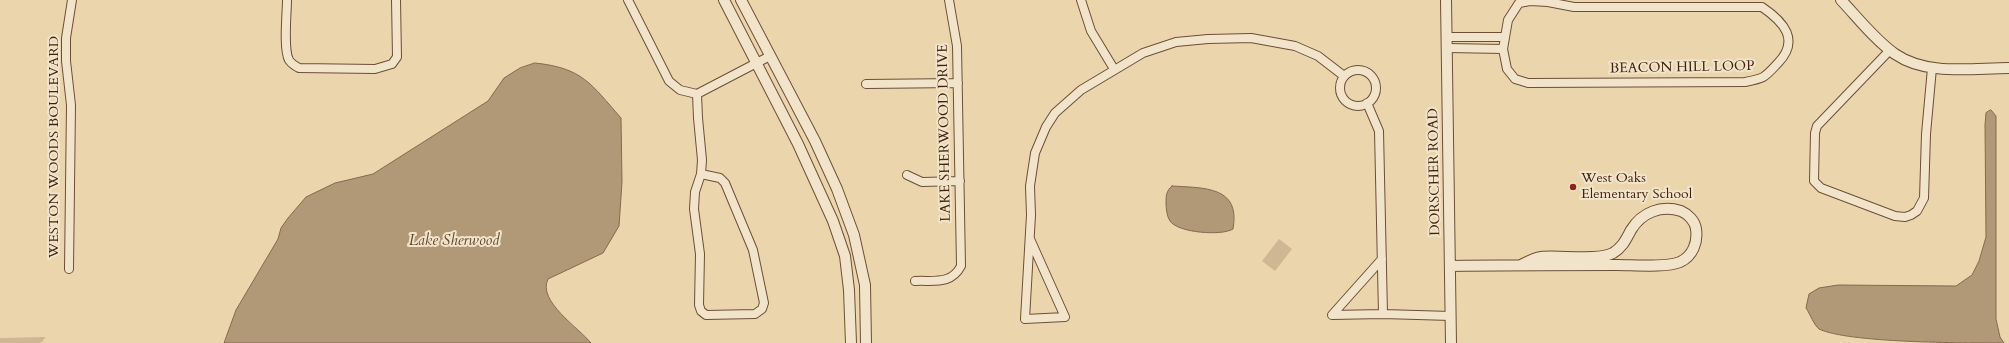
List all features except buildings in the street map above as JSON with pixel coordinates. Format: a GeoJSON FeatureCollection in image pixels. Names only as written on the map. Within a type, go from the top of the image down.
{"type":"FeatureCollection","features":[{"type":"Feature","properties":{"kind":"street","name":"WESTON WOODS BOULEVARD"},"geometry":{"type":"LineString","coordinates":[[69,269],[70,105],[66,61],[66,38],[72,0]]}},
{"type":"Feature","properties":{"kind":"street"},"geometry":{"type":"LineString","coordinates":[[287,0],[288,59],[295,66],[299,68],[375,69],[392,64],[397,57],[396,0]]}},
{"type":"Feature","properties":{"kind":"street"},"geometry":{"type":"LineString","coordinates":[[628,0],[669,81],[680,90],[698,94],[770,56]]}},
{"type":"Feature","properties":{"kind":"street"},"geometry":{"type":"LineString","coordinates":[[724,0],[817,184],[835,228],[846,263],[849,290],[851,343]]}},
{"type":"Feature","properties":{"kind":"street"},"geometry":{"type":"LineString","coordinates":[[740,0],[815,141],[837,189],[854,236],[865,285],[866,343]]}},
{"type":"Feature","properties":{"kind":"street","name":"LAKE SHERWOOD DRIVE"},"geometry":{"type":"LineString","coordinates":[[915,281],[948,280],[957,273],[960,266],[957,46],[949,0]]}},
{"type":"Feature","properties":{"kind":"street"},"geometry":{"type":"LineString","coordinates":[[1081,0],[1091,31],[1114,69]]}},
{"type":"Feature","properties":{"kind":"street","name":"DORSCHER ROAD"},"geometry":{"type":"LineString","coordinates":[[1446,0],[1448,37],[1451,343]]}},
{"type":"Feature","properties":{"kind":"street"},"geometry":{"type":"LineString","coordinates":[[1841,0],[1890,50],[1913,63],[1932,68],[2009,68]]}},
{"type":"Feature","properties":{"kind":"street","name":"BEACON HILL LOOP"},"geometry":{"type":"LineString","coordinates":[[1517,2],[1548,2],[1574,7],[1762,7],[1774,15],[1787,30],[1790,46],[1786,55],[1763,79],[1737,82],[1528,83],[1515,80],[1507,69],[1503,49],[1504,37],[1508,20],[1517,2]]}},
{"type":"Feature","properties":{"kind":"street"},"geometry":{"type":"LineString","coordinates":[[1448,37],[1504,37]]}},
{"type":"Feature","properties":{"kind":"street"},"geometry":{"type":"LineString","coordinates":[[1030,239],[1065,317],[1026,319],[1030,239],[1030,186],[1035,153],[1046,127],[1055,113],[1081,90],[1114,69],[1144,53],[1176,42],[1208,38],[1251,38],[1295,46],[1318,56],[1344,76]]}},
{"type":"Feature","properties":{"kind":"street"},"geometry":{"type":"LineString","coordinates":[[1448,48],[1503,49]]}},
{"type":"Feature","properties":{"kind":"street"},"geometry":{"type":"LineString","coordinates":[[1890,50],[1818,126],[1815,133],[1814,181],[1821,188],[1895,216],[1905,217],[1917,211],[1924,198],[1926,134],[1932,68]]}},
{"type":"Feature","properties":{"kind":"street"},"geometry":{"type":"LineString","coordinates":[[1354,70],[1360,70],[1371,75],[1375,82],[1376,89],[1372,99],[1367,103],[1354,105],[1344,98],[1340,87],[1344,76],[1354,70]]}},
{"type":"Feature","properties":{"kind":"street"},"geometry":{"type":"LineString","coordinates":[[866,84],[958,83]]}},
{"type":"Feature","properties":{"kind":"street"},"geometry":{"type":"LineString","coordinates":[[698,94],[698,118],[702,144],[701,174],[695,192],[694,209],[700,254],[699,305],[701,311],[706,315],[755,314],[762,309],[764,303],[754,250],[725,183],[720,178],[701,174]]}},
{"type":"Feature","properties":{"kind":"street"},"geometry":{"type":"LineString","coordinates":[[1367,103],[1379,131],[1383,314]]}},
{"type":"Feature","properties":{"kind":"street"},"geometry":{"type":"LineString","coordinates":[[907,175],[922,182],[960,181]]}},
{"type":"Feature","properties":{"kind":"street"},"geometry":{"type":"LineString","coordinates":[[1450,266],[1675,264],[1684,260],[1692,252],[1696,241],[1696,228],[1691,218],[1681,211],[1662,209],[1653,210],[1638,220],[1620,248],[1612,254],[1598,256],[1541,257],[1521,265]]}},
{"type":"Feature","properties":{"kind":"street"},"geometry":{"type":"LineString","coordinates":[[1382,259],[1332,315],[1383,314],[1451,316]]}},
{"type":"Feature","properties":{"kind":"shaded area"},"geometry":{"type":"Polygon","coordinates":[[[1279,239],[1292,249],[1275,271],[1262,261],[1279,239]]]}},
{"type":"Feature","properties":{"kind":"shaded area"},"geometry":{"type":"Polygon","coordinates":[[[46,337],[41,343],[0,343],[0,338],[46,337]]]}},
{"type":"Feature","properties":{"kind":"water","name":"Lake Sherwood"},"geometry":{"type":"Polygon","coordinates":[[[535,63],[551,65],[564,69],[585,80],[602,96],[621,118],[622,182],[619,226],[603,253],[548,279],[546,287],[548,296],[561,314],[591,343],[224,343],[236,310],[278,239],[281,228],[306,197],[335,183],[373,174],[488,101],[504,78],[520,68],[535,63]]]}},
{"type":"Feature","properties":{"kind":"water"},"geometry":{"type":"Polygon","coordinates":[[[1991,110],[1996,116],[1996,319],[2000,337],[2004,343],[1880,340],[1834,334],[1819,329],[1806,308],[1809,294],[1819,288],[1838,285],[1956,286],[1972,275],[1979,261],[1986,237],[1985,125],[1986,113],[1991,110]]]}},
{"type":"Feature","properties":{"kind":"water"},"geometry":{"type":"Polygon","coordinates":[[[1172,186],[1207,189],[1218,192],[1226,197],[1231,204],[1234,215],[1233,229],[1210,233],[1191,231],[1175,225],[1169,219],[1166,205],[1167,194],[1172,186]]]}},
{"type":"Feature","properties":{"kind":"place","name":"West Oaks Elementary School"},"geometry":{"type":"Point","coordinates":[1573,187]}}]}
